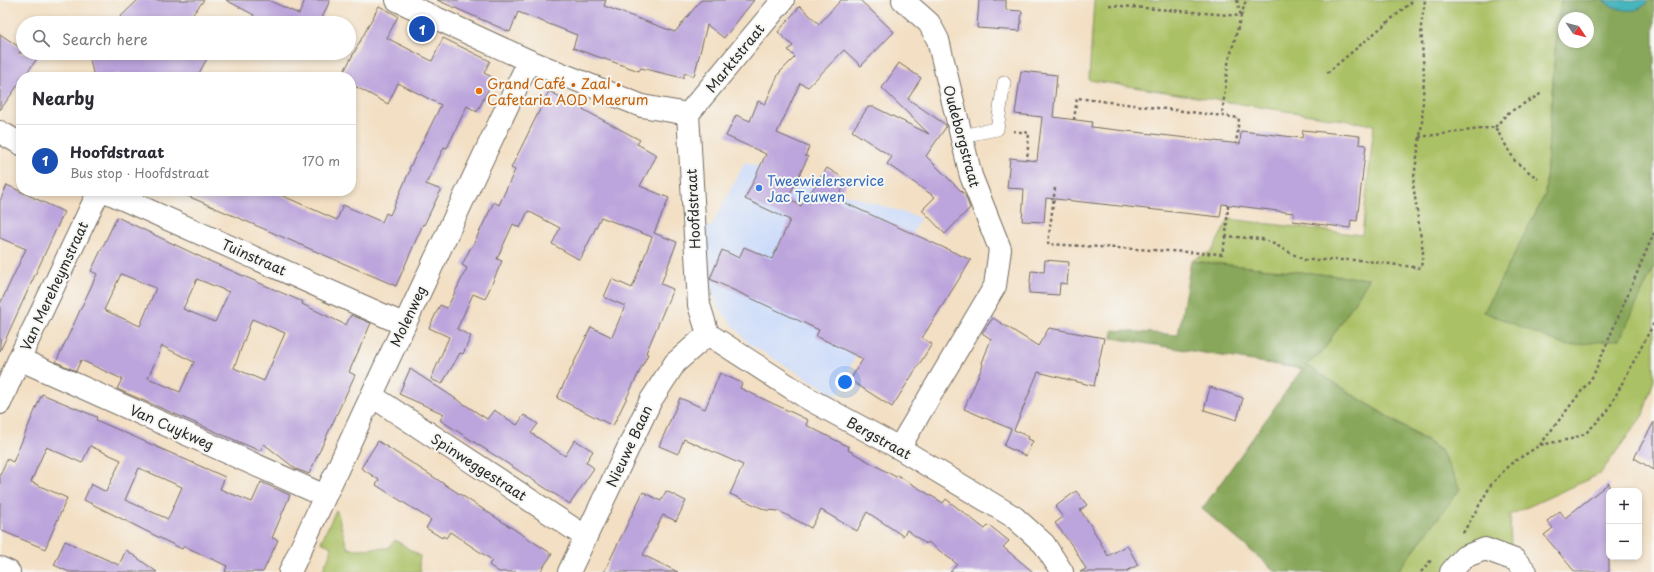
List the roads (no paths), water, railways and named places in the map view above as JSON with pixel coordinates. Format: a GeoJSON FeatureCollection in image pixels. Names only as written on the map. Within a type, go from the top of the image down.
{"type":"FeatureCollection","features":[{"type":"Feature","properties":{"kind":"street"},"geometry":{"type":"LineString","coordinates":[[397,0],[529,61],[642,106],[688,114]]}},
{"type":"Feature","properties":{"kind":"street","name":"Marktstraat"},"geometry":{"type":"LineString","coordinates":[[688,114],[783,0]]}},
{"type":"Feature","properties":{"kind":"street","name":"Oudeborgstraat"},"geometry":{"type":"LineString","coordinates":[[899,448],[995,286],[1000,249],[971,176],[938,40],[930,23],[903,0]]}},
{"type":"Feature","properties":{"kind":"street","name":"Molenweg"},"geometry":{"type":"LineString","coordinates":[[290,572],[372,396],[403,324],[529,61]]}},
{"type":"Feature","properties":{"kind":"street","name":"Hoofdstraat"},"geometry":{"type":"LineString","coordinates":[[688,114],[699,305],[708,334]]}},
{"type":"Feature","properties":{"kind":"street"},"geometry":{"type":"LineString","coordinates":[[0,132],[16,141]]}},
{"type":"Feature","properties":{"kind":"street","name":"Van Mereheymstraat"},"geometry":{"type":"LineString","coordinates":[[0,403],[19,359],[97,196]]}},
{"type":"Feature","properties":{"kind":"street","name":"Tuinstraat"},"geometry":{"type":"LineString","coordinates":[[116,196],[403,324]]}},
{"type":"Feature","properties":{"kind":"street","name":"Bergstraat"},"geometry":{"type":"LineString","coordinates":[[708,334],[807,398],[899,448],[1014,517],[1044,544],[1062,572]]}},
{"type":"Feature","properties":{"kind":"street","name":"Nieuwe Baan"},"geometry":{"type":"LineString","coordinates":[[569,572],[651,400],[675,363],[708,334]]}},
{"type":"Feature","properties":{"kind":"street","name":"Van Cuykweg"},"geometry":{"type":"LineString","coordinates":[[19,359],[325,496]]}},
{"type":"Feature","properties":{"kind":"street","name":"Spinweggestraat"},"geometry":{"type":"LineString","coordinates":[[372,396],[586,537]]}},
{"type":"Feature","properties":{"kind":"street"},"geometry":{"type":"LineString","coordinates":[[1451,572],[1464,557],[1484,549],[1515,560],[1526,572]]}},
{"type":"Feature","properties":{"kind":"street"},"geometry":{"type":"LineString","coordinates":[[0,568],[9,572]]}},
{"type":"Feature","properties":{"kind":"lane"},"geometry":{"type":"LineString","coordinates":[[961,136],[997,129],[1004,83]]}},
{"type":"Feature","properties":{"kind":"water"},"geometry":{"type":"Polygon","coordinates":[[[1603,0],[1648,0],[1639,9],[1627,10],[1614,7],[1603,0]]]}},
{"type":"Feature","properties":{"kind":"place","name":"Hoofdstraat"},"geometry":{"type":"Point","coordinates":[422,29]}},
{"type":"Feature","properties":{"kind":"place","name":"Grand Café • Zaal • Cafetaria AOD Maerum"},"geometry":{"type":"Point","coordinates":[479,91]}},
{"type":"Feature","properties":{"kind":"place","name":"Tweewielerservice Jac Teuwen"},"geometry":{"type":"Point","coordinates":[759,188]}}]}
